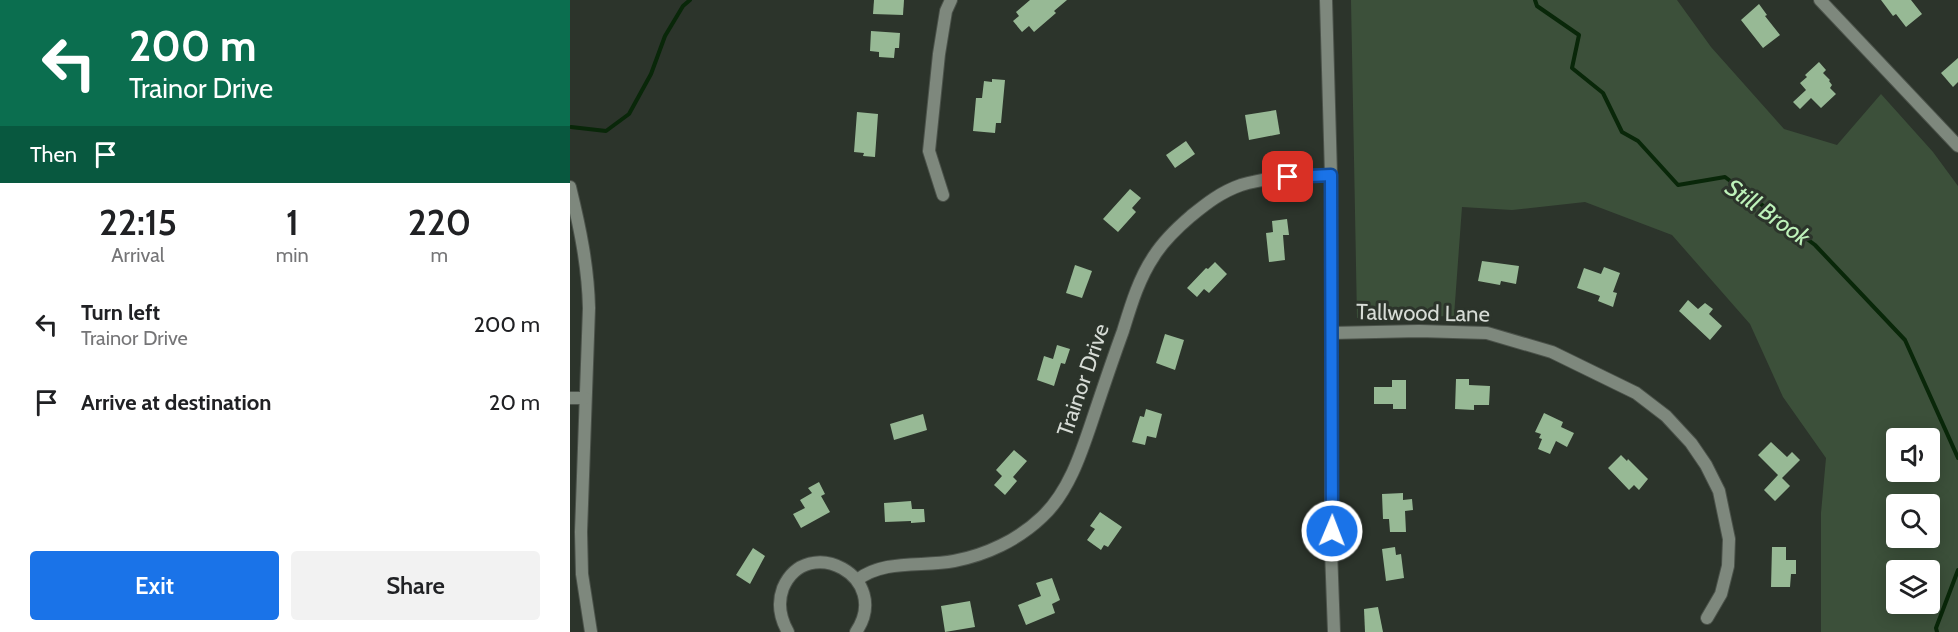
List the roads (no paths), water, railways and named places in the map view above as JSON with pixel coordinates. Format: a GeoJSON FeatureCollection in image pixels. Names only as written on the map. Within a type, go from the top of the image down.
{"type":"FeatureCollection","features":[{"type":"Feature","properties":{"kind":"street"},"geometry":{"type":"LineString","coordinates":[[943,195],[929,151],[939,54],[946,11],[951,0]]}},
{"type":"Feature","properties":{"kind":"street"},"geometry":{"type":"LineString","coordinates":[[1326,0],[1331,175],[1331,550],[1334,632]]}},
{"type":"Feature","properties":{"kind":"street"},"geometry":{"type":"LineString","coordinates":[[1820,0],[1958,146]]}},
{"type":"Feature","properties":{"kind":"street","name":"Trainor Drive"},"geometry":{"type":"LineString","coordinates":[[857,580],[867,572],[879,569],[952,561],[974,556],[1001,546],[1042,518],[1056,502],[1085,441],[1140,281],[1154,255],[1173,232],[1209,201],[1223,192],[1242,185],[1288,177],[1331,175]]}},
{"type":"Feature","properties":{"kind":"street"},"geometry":{"type":"LineString","coordinates":[[570,187],[583,240],[588,279],[581,542],[584,592],[591,632]]}},
{"type":"Feature","properties":{"kind":"street","name":"Tallwood Lane"},"geometry":{"type":"LineString","coordinates":[[1330,333],[1419,331],[1487,333],[1552,352],[1636,393],[1666,416],[1691,443],[1706,465],[1719,491],[1728,539],[1728,566],[1721,594],[1707,618]]}},
{"type":"Feature","properties":{"kind":"street"},"geometry":{"type":"LineString","coordinates":[[570,398],[585,398]]}},
{"type":"Feature","properties":{"kind":"street"},"geometry":{"type":"LineString","coordinates":[[788,632],[782,622],[779,608],[780,595],[786,582],[795,572],[807,565],[821,562],[835,564],[847,570],[863,590],[865,613],[856,632]]}},
{"type":"Feature","properties":{"kind":"waterway"},"geometry":{"type":"LineString","coordinates":[[571,127],[606,131],[629,114],[651,74],[665,36],[683,6],[690,0]]}},
{"type":"Feature","properties":{"kind":"waterway","name":"Still Brook"},"geometry":{"type":"LineString","coordinates":[[1535,0],[1537,6],[1579,35],[1572,68],[1603,93],[1622,132],[1638,141],[1678,185],[1725,177],[1815,245],[1905,340],[1958,458]]}},
{"type":"Feature","properties":{"kind":"waterway","name":"Still Brook"},"geometry":{"type":"LineString","coordinates":[[1937,632],[1936,628],[1958,570]]}}]}
